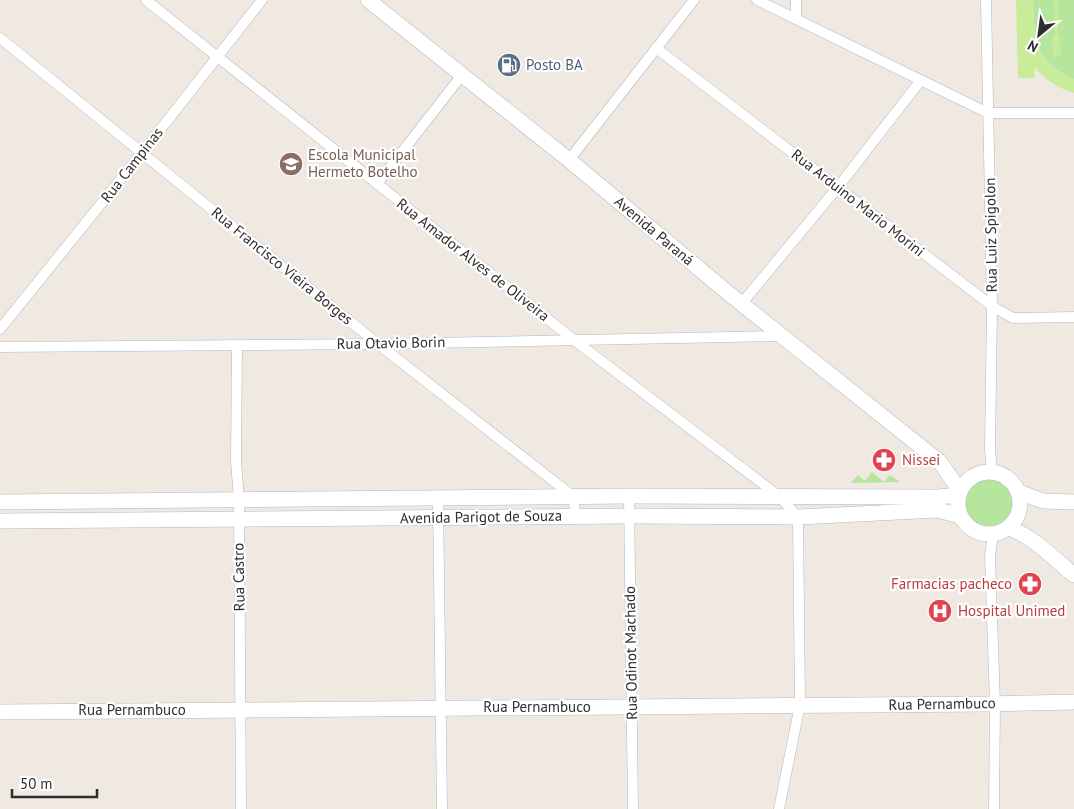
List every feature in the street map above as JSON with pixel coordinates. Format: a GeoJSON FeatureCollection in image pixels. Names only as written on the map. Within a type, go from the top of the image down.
{"type":"FeatureCollection","features":[{"type":"Feature","properties":{"kind":"street","name":"Rua Amador Alves de Oliveira"},"geometry":{"type":"LineString","coordinates":[[146,0],[574,340],[780,497],[798,517]]}},
{"type":"Feature","properties":{"kind":"street","name":"Rua Campinas"},"geometry":{"type":"LineString","coordinates":[[0,330],[262,0]]}},
{"type":"Feature","properties":{"kind":"street","name":"Avenida Paraná"},"geometry":{"type":"LineString","coordinates":[[368,0],[569,160],[782,336],[940,462],[959,493]]}},
{"type":"Feature","properties":{"kind":"street"},"geometry":{"type":"LineString","coordinates":[[569,160],[694,0]]}},
{"type":"Feature","properties":{"kind":"street"},"geometry":{"type":"LineString","coordinates":[[756,0],[988,113],[1074,112]]}},
{"type":"Feature","properties":{"kind":"street"},"geometry":{"type":"LineString","coordinates":[[796,0],[796,19]]}},
{"type":"Feature","properties":{"kind":"street","name":"Rua Luiz Spigolon"},"geometry":{"type":"LineString","coordinates":[[984,472],[990,448],[992,306],[986,0]]}},
{"type":"Feature","properties":{"kind":"street","name":"Rua Francisco Vieira Borges"},"geometry":{"type":"LineString","coordinates":[[0,38],[378,344],[574,497]]}},
{"type":"Feature","properties":{"kind":"street","name":"Rua Arduino Mario Morini"},"geometry":{"type":"LineString","coordinates":[[656,48],[992,306],[1013,318],[1074,317]]}},
{"type":"Feature","properties":{"kind":"street"},"geometry":{"type":"LineString","coordinates":[[377,184],[462,75]]}},
{"type":"Feature","properties":{"kind":"street"},"geometry":{"type":"LineString","coordinates":[[742,303],[838,187],[921,80]]}},
{"type":"Feature","properties":{"kind":"street","name":"Rua Otavio Borin"},"geometry":{"type":"LineString","coordinates":[[0,347],[378,344],[782,336]]}},
{"type":"Feature","properties":{"kind":"street","name":"Rua Castro"},"geometry":{"type":"LineString","coordinates":[[237,345],[236,461],[239,500],[241,809]]}},
{"type":"Feature","properties":{"kind":"street","name":"Avenida Paraná"},"geometry":{"type":"LineString","coordinates":[[940,462],[984,472]]}},
{"type":"Feature","properties":{"kind":"street"},"geometry":{"type":"LineString","coordinates":[[984,472],[1010,479],[1019,492],[1020,509],[1016,520],[1009,528],[993,534],[983,534],[971,528],[960,516],[959,493],[966,482],[984,472]]}},
{"type":"Feature","properties":{"kind":"street"},"geometry":{"type":"LineString","coordinates":[[1019,492],[1043,501],[1074,502]]}},
{"type":"Feature","properties":{"kind":"street","name":"Avenida Parigot de Souza"},"geometry":{"type":"LineString","coordinates":[[0,502],[629,496],[938,497],[959,493]]}},
{"type":"Feature","properties":{"kind":"street","name":"Rua Odinot Machado"},"geometry":{"type":"LineString","coordinates":[[629,496],[633,809]]}},
{"type":"Feature","properties":{"kind":"street"},"geometry":{"type":"LineString","coordinates":[[574,497],[575,517]]}},
{"type":"Feature","properties":{"kind":"street"},"geometry":{"type":"LineString","coordinates":[[438,498],[442,809]]}},
{"type":"Feature","properties":{"kind":"street","name":"Avenida Parigot de Souza"},"geometry":{"type":"LineString","coordinates":[[0,521],[629,516],[798,517],[938,510],[960,516]]}},
{"type":"Feature","properties":{"kind":"street"},"geometry":{"type":"LineString","coordinates":[[779,809],[800,706],[798,517]]}},
{"type":"Feature","properties":{"kind":"street"},"geometry":{"type":"LineString","coordinates":[[1009,528],[1032,539],[1074,575]]}},
{"type":"Feature","properties":{"kind":"street"},"geometry":{"type":"LineString","coordinates":[[993,534],[990,556],[990,580],[996,704],[994,809]]}},
{"type":"Feature","properties":{"kind":"street","name":"Rua Pernambuco"},"geometry":{"type":"LineString","coordinates":[[0,712],[1074,702]]}},
{"type":"Feature","properties":{"kind":"green space"},"geometry":{"type":"Polygon","coordinates":[[[1016,0],[1033,0],[1034,26],[1039,48],[1051,66],[1074,80],[1074,93],[1052,83],[1035,67],[1035,78],[1018,78],[1016,0]]]}},
{"type":"Feature","properties":{"kind":"green space"},"geometry":{"type":"Polygon","coordinates":[[[1033,0],[1074,0],[1074,80],[1051,65],[1039,48],[1034,26],[1033,0]]]}},
{"type":"Feature","properties":{"kind":"green space"},"geometry":{"type":"Polygon","coordinates":[[[1054,0],[1058,0],[1058,37],[1060,37],[1061,55],[1053,55],[1052,37],[1055,37],[1054,0]]]}},
{"type":"Feature","properties":{"kind":"green space"},"geometry":{"type":"Polygon","coordinates":[[[872,472],[884,482],[890,475],[900,482],[851,483],[858,475],[865,481],[872,472]]]}},
{"type":"Feature","properties":{"kind":"green space"},"geometry":{"type":"Polygon","coordinates":[[[989,479],[998,481],[1006,486],[1011,494],[1013,503],[1011,512],[1006,520],[998,525],[989,527],[980,525],[972,520],[967,512],[965,503],[967,494],[972,486],[980,481],[989,479]]]}},
{"type":"Feature","properties":{"kind":"place","name":"Posto BA"},"geometry":{"type":"Point","coordinates":[509,65]}},
{"type":"Feature","properties":{"kind":"place","name":"Escola Municipal Hermeto Botelho"},"geometry":{"type":"Point","coordinates":[291,164]}},
{"type":"Feature","properties":{"kind":"place","name":"Nissei"},"geometry":{"type":"Point","coordinates":[884,460]}},
{"type":"Feature","properties":{"kind":"place","name":"Farmacias pacheco"},"geometry":{"type":"Point","coordinates":[1030,584]}},
{"type":"Feature","properties":{"kind":"place","name":"Hospital Unimed"},"geometry":{"type":"Point","coordinates":[940,611]}}]}
